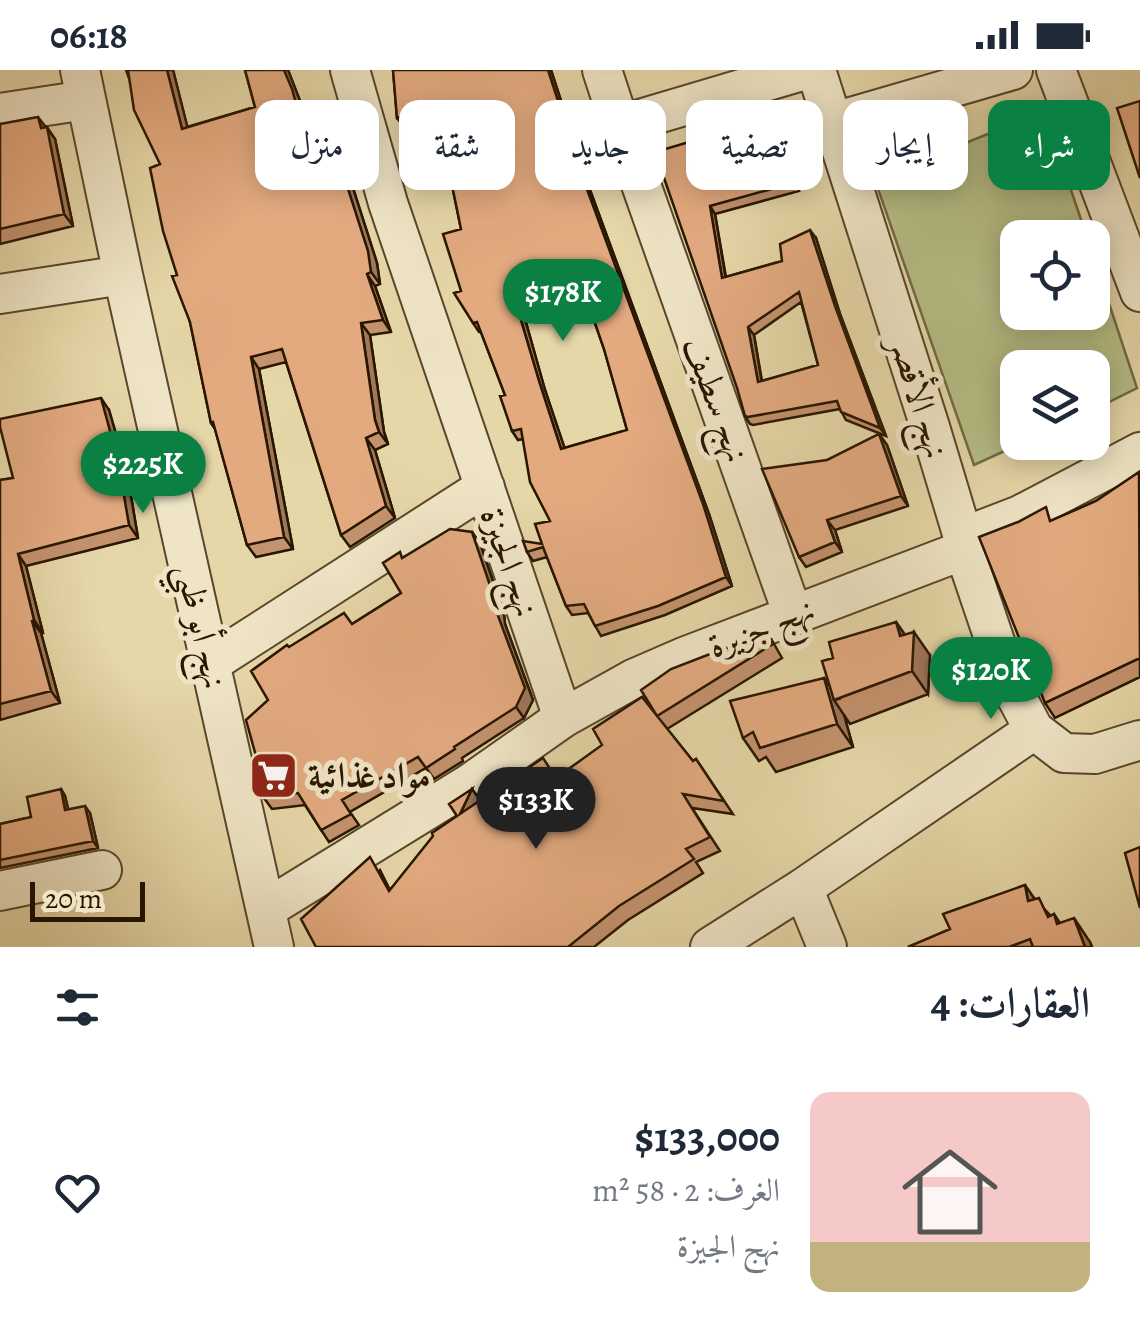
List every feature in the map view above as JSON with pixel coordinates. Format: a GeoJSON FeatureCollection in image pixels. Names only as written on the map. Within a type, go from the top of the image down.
{"type":"FeatureCollection","features":[{"type":"Feature","properties":{"kind":"street","name":"نهج الجيزة"},"geometry":{"type":"LineString","coordinates":[[350,70],[388,203],[563,718]]}},
{"type":"Feature","properties":{"kind":"street","name":"نهج سطيف"},"geometry":{"type":"LineString","coordinates":[[602,70],[612,100]]}},
{"type":"Feature","properties":{"kind":"street"},"geometry":{"type":"LineString","coordinates":[[666,111],[805,70]]}},
{"type":"Feature","properties":{"kind":"street","name":"نهج الأقصر"},"geometry":{"type":"LineString","coordinates":[[816,70],[963,544],[1010,683],[1034,730]]}},
{"type":"Feature","properties":{"kind":"street"},"geometry":{"type":"LineString","coordinates":[[834,122],[1013,70]]}},
{"type":"Feature","properties":{"kind":"street"},"geometry":{"type":"LineString","coordinates":[[1056,70],[1140,292]]}},
{"type":"Feature","properties":{"kind":"street"},"geometry":{"type":"LineString","coordinates":[[0,113],[83,85]]}},
{"type":"Feature","properties":{"kind":"street","name":"نهج أبو ظبي"},"geometry":{"type":"LineString","coordinates":[[83,85],[274,947]]}},
{"type":"Feature","properties":{"kind":"street","name":"نهج سطيف"},"geometry":{"type":"LineString","coordinates":[[643,190],[793,615]]}},
{"type":"Feature","properties":{"kind":"street"},"geometry":{"type":"LineString","coordinates":[[0,294],[123,274]]}},
{"type":"Feature","properties":{"kind":"street"},"geometry":{"type":"LineString","coordinates":[[963,544],[1140,452]]}},
{"type":"Feature","properties":{"kind":"street"},"geometry":{"type":"LineString","coordinates":[[210,664],[485,487]]}},
{"type":"Feature","properties":{"kind":"street","name":"نهج جزيرة"},"geometry":{"type":"LineString","coordinates":[[563,718],[633,679],[963,544]]}},
{"type":"Feature","properties":{"kind":"street"},"geometry":{"type":"LineString","coordinates":[[266,909],[468,784],[563,718]]}},
{"type":"Feature","properties":{"kind":"street"},"geometry":{"type":"LineString","coordinates":[[710,947],[1034,730],[1064,753],[1095,754],[1140,740]]}},
{"type":"Feature","properties":{"kind":"street"},"geometry":{"type":"LineString","coordinates":[[0,891],[102,870]]}},
{"type":"Feature","properties":{"kind":"street"},"geometry":{"type":"LineString","coordinates":[[803,888],[826,947]]}},
{"type":"Feature","properties":{"kind":"green space"},"geometry":{"type":"Polygon","coordinates":[[[988,134],[988,190],[1071,190],[1081,220],[1000,220],[1000,330],[1110,330],[1110,306],[1137,388],[1110,402],[1110,350],[1000,350],[1000,453],[974,465],[878,190],[968,190],[968,142],[988,134]]]}},
{"type":"Feature","properties":{"kind":"building"},"geometry":{"type":"Polygon","coordinates":[[[128,70],[167,70],[182,129],[255,107],[255,190],[348,190],[368,251],[371,272],[367,274],[383,320],[361,323],[379,432],[366,438],[386,506],[341,535],[282,349],[251,357],[284,537],[247,545],[211,423],[190,322],[172,276],[177,275],[150,168],[160,164],[134,110],[128,70]]]}},
{"type":"Feature","properties":{"kind":"building"},"geometry":{"type":"Polygon","coordinates":[[[245,70],[284,70],[295,100],[255,100],[255,107],[245,70]]]}},
{"type":"Feature","properties":{"kind":"building"},"geometry":{"type":"Polygon","coordinates":[[[393,70],[548,70],[558,100],[535,100],[535,190],[587,190],[726,577],[658,606],[595,626],[584,604],[566,606],[543,547],[527,552],[523,541],[542,544],[535,524],[550,521],[530,482],[521,429],[512,431],[500,396],[505,395],[477,322],[473,323],[454,293],[461,291],[443,234],[461,229],[453,190],[515,190],[515,100],[399,100],[399,117],[393,70]],[[584,291],[518,310],[561,449],[627,430],[584,291]]]}},
{"type":"Feature","properties":{"kind":"building"},"geometry":{"type":"Polygon","coordinates":[[[1140,101],[1140,178],[1117,108],[1140,101]]]}},
{"type":"Feature","properties":{"kind":"building"},"geometry":{"type":"Polygon","coordinates":[[[38,117],[41,128],[47,127],[64,214],[0,229],[0,124],[38,117]]]}},
{"type":"Feature","properties":{"kind":"building"},"geometry":{"type":"Polygon","coordinates":[[[686,143],[686,190],[768,190],[710,206],[722,278],[782,261],[780,244],[810,230],[880,428],[841,412],[837,401],[745,416],[666,184],[666,149],[686,143]],[[799,292],[748,327],[758,382],[818,365],[799,292]]]}},
{"type":"Feature","properties":{"kind":"building"},"geometry":{"type":"Polygon","coordinates":[[[101,398],[118,460],[129,525],[18,554],[51,691],[0,704],[0,480],[13,478],[0,419],[101,398]]]}},
{"type":"Feature","properties":{"kind":"building"},"geometry":{"type":"Polygon","coordinates":[[[879,434],[901,496],[827,520],[835,542],[799,557],[762,469],[827,460],[879,434]]]}},
{"type":"Feature","properties":{"kind":"building"},"geometry":{"type":"Polygon","coordinates":[[[1139,472],[1140,658],[1045,703],[979,537],[1046,507],[1050,521],[1096,501],[1139,472]]]}},
{"type":"Feature","properties":{"kind":"building"},"geometry":{"type":"Polygon","coordinates":[[[450,529],[472,532],[525,688],[516,707],[426,768],[418,757],[342,800],[351,814],[321,830],[298,793],[264,798],[246,720],[268,700],[251,671],[287,645],[344,613],[352,624],[401,593],[383,563],[400,552],[402,558],[450,529]]]}},
{"type":"Feature","properties":{"kind":"building"},"geometry":{"type":"Polygon","coordinates":[[[896,622],[900,636],[914,632],[912,671],[834,700],[822,661],[833,658],[829,642],[896,622]]]}},
{"type":"Feature","properties":{"kind":"building"},"geometry":{"type":"Polygon","coordinates":[[[769,635],[773,644],[657,716],[641,690],[671,669],[769,635]]]}},
{"type":"Feature","properties":{"kind":"building"},"geometry":{"type":"Polygon","coordinates":[[[824,678],[837,724],[760,748],[753,732],[743,738],[730,701],[824,678]]]}},
{"type":"Feature","properties":{"kind":"building"},"geometry":{"type":"Polygon","coordinates":[[[642,697],[693,761],[696,759],[724,801],[683,794],[710,837],[686,849],[694,859],[619,906],[568,947],[316,947],[301,919],[370,857],[389,891],[432,833],[457,816],[449,804],[472,789],[460,814],[543,758],[556,778],[602,745],[593,729],[642,697]]]}},
{"type":"Feature","properties":{"kind":"building"},"geometry":{"type":"Polygon","coordinates":[[[61,789],[65,810],[85,806],[93,841],[0,860],[0,824],[31,817],[27,797],[61,789]]]}},
{"type":"Feature","properties":{"kind":"building"},"geometry":{"type":"Polygon","coordinates":[[[1140,847],[1140,908],[1125,853],[1140,847]]]}},
{"type":"Feature","properties":{"kind":"building"},"geometry":{"type":"Polygon","coordinates":[[[1025,885],[1028,901],[1039,898],[1048,917],[1054,914],[1057,924],[1074,918],[1085,947],[1033,947],[1030,939],[1009,947],[908,947],[950,929],[943,914],[1025,885]]]}},
{"type":"Feature","properties":{"kind":"place","name":"مواد غذائية"},"geometry":{"type":"Point","coordinates":[273,775]}}]}
